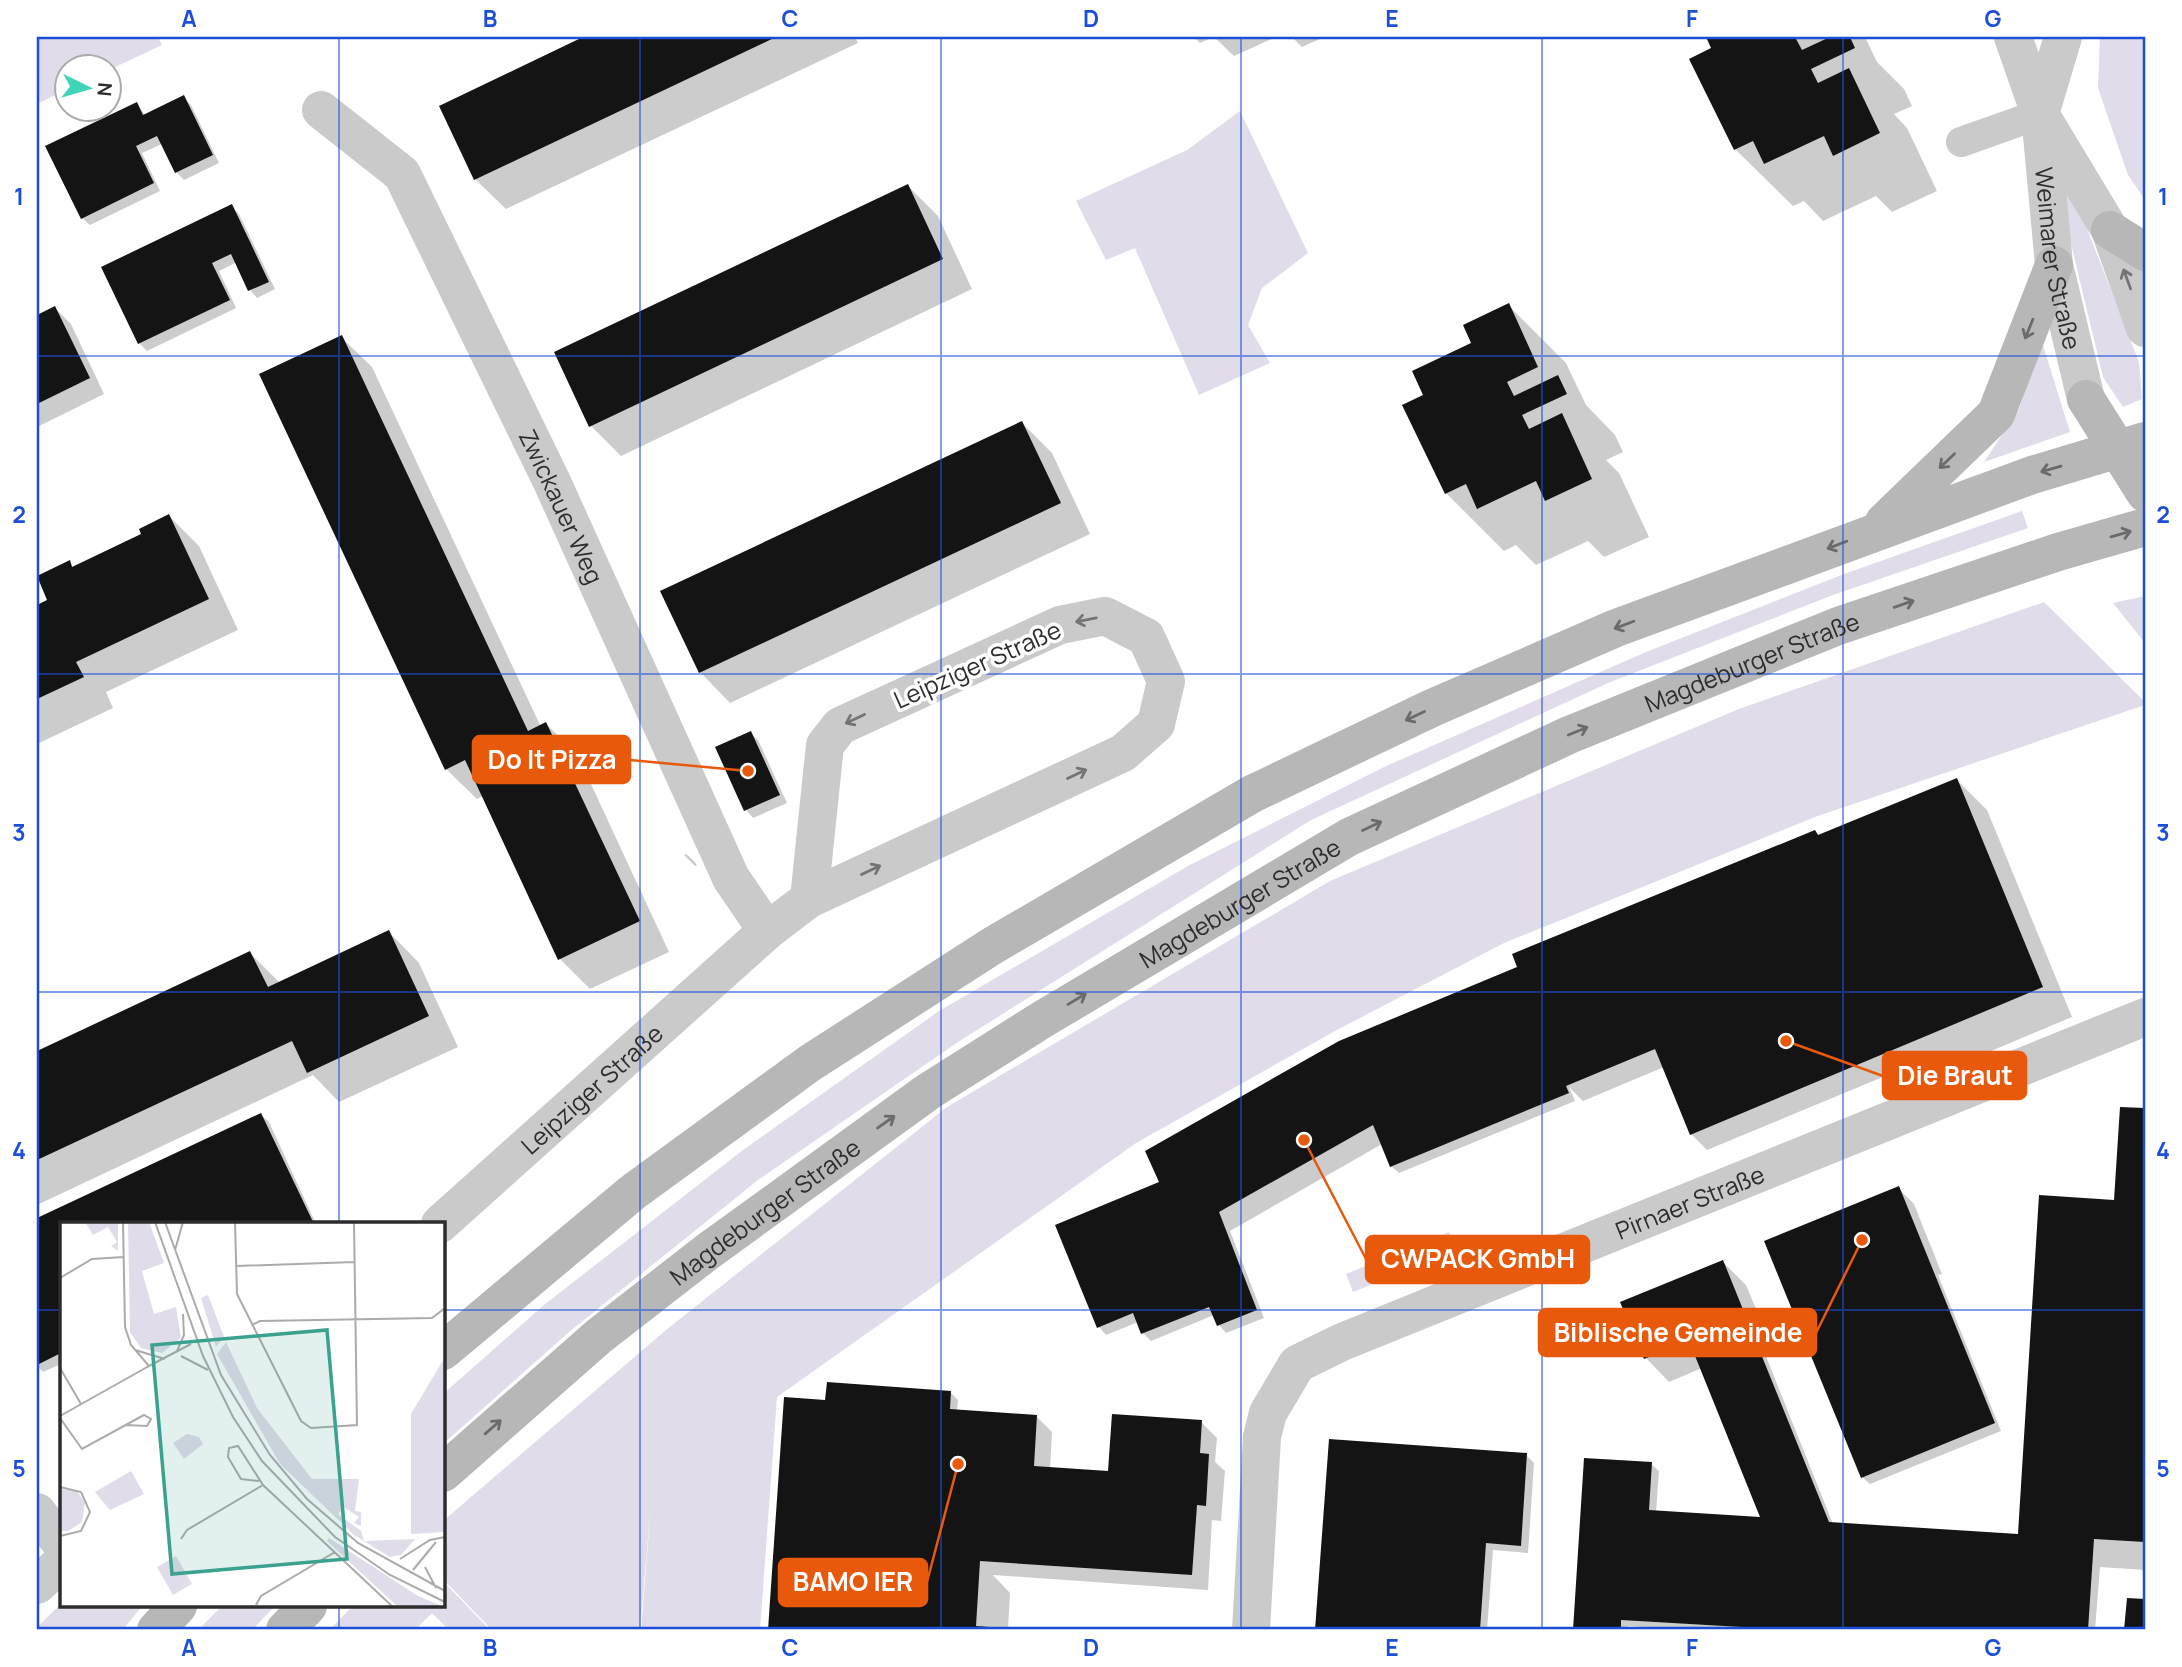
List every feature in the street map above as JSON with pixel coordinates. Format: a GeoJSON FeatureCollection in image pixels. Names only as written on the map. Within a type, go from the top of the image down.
{"type":"FeatureCollection","features":[{"type":"Feature","properties":{"kind":"main road"},"geometry":{"type":"LineString","coordinates":[[2110,230],[2145,252]]}},
{"type":"Feature","properties":{"kind":"main road"},"geometry":{"type":"LineString","coordinates":[[1875,531],[1996,414],[2054,265]]}},
{"type":"Feature","properties":{"kind":"main road"},"geometry":{"type":"LineString","coordinates":[[2086,399],[2131,446],[2145,493]]}},
{"type":"Feature","properties":{"kind":"main road"},"geometry":{"type":"LineString","coordinates":[[444,1350],[633,1192],[810,1063],[992,946],[1252,794],[1432,708],[1616,628],[2032,475],[2131,446]]}},
{"type":"Feature","properties":{"kind":"main road","name":"Magdeburger Straße"},"geometry":{"type":"LineString","coordinates":[[444,1472],[599,1336],[696,1260],[929,1091],[1043,1019],[1349,837],[1569,735],[1838,626],[2058,552],[2145,527]]}},
{"type":"Feature","properties":{"kind":"main road"},"geometry":{"type":"LineString","coordinates":[[156,1630],[176,1608]]}},
{"type":"Feature","properties":{"kind":"main road"},"geometry":{"type":"LineString","coordinates":[[285,1630],[306,1608]]}},
{"type":"Feature","properties":{"kind":"street","name":"Weimarer Straße"},"geometry":{"type":"LineString","coordinates":[[2013,37],[2040,114],[2110,230],[2145,328]]}},
{"type":"Feature","properties":{"kind":"street"},"geometry":{"type":"LineString","coordinates":[[2040,114],[2063,37]]}},
{"type":"Feature","properties":{"kind":"street","name":"Zwickauer Weg"},"geometry":{"type":"LineString","coordinates":[[321,110],[402,174],[552,482],[731,878],[767,932]]}},
{"type":"Feature","properties":{"kind":"street","name":"Weimarer Straße"},"geometry":{"type":"LineString","coordinates":[[2040,114],[2054,265],[2086,399]]}},
{"type":"Feature","properties":{"kind":"street","name":"Leipziger Straße"},"geometry":{"type":"LineString","coordinates":[[442,1222],[767,932],[809,899],[1123,752],[1156,724],[1166,681],[1146,637],[1105,616],[1060,625],[840,726],[825,745],[809,899]]}},
{"type":"Feature","properties":{"kind":"street","name":"Pirnaer Straße"},"geometry":{"type":"LineString","coordinates":[[1251,1630],[1262,1437],[1268,1413],[1297,1364],[1342,1342],[2145,1017]]}},
{"type":"Feature","properties":{"kind":"street"},"geometry":{"type":"LineString","coordinates":[[37,1512],[60,1542]]}},
{"type":"Feature","properties":{"kind":"street"},"geometry":{"type":"LineString","coordinates":[[37,1585],[60,1564]]}},
{"type":"Feature","properties":{"kind":"lane"},"geometry":{"type":"LineString","coordinates":[[1961,142],[2040,114]]}},
{"type":"Feature","properties":{"kind":"shaded area"},"geometry":{"type":"Polygon","coordinates":[[[37,37],[158,37],[162,45],[122,64],[122,52],[52,52],[52,97],[37,104],[37,37]]]}},
{"type":"Feature","properties":{"kind":"shaded area"},"geometry":{"type":"Polygon","coordinates":[[[2100,37],[2145,37],[2145,200],[2128,175],[2098,88],[2100,37]]]}},
{"type":"Feature","properties":{"kind":"shaded area"},"geometry":{"type":"Polygon","coordinates":[[[1240,111],[1308,253],[1262,288],[1248,325],[1270,363],[1199,395],[1135,248],[1106,260],[1076,201],[1187,150],[1240,111]]]}},
{"type":"Feature","properties":{"kind":"shaded area"},"geometry":{"type":"Polygon","coordinates":[[[2072,190],[2139,362],[2142,399],[2123,407],[2103,377],[2059,194],[2072,190]]]}},
{"type":"Feature","properties":{"kind":"shaded area"},"geometry":{"type":"Polygon","coordinates":[[[2041,339],[2070,432],[1984,462],[2019,409],[2041,339]]]}},
{"type":"Feature","properties":{"kind":"shaded area"},"geometry":{"type":"Polygon","coordinates":[[[2022,511],[2028,528],[1833,595],[1608,683],[1311,820],[958,1042],[758,1180],[569,1332],[444,1443],[444,1393],[544,1305],[743,1150],[939,1011],[1188,866],[1384,767],[1646,652],[1844,574],[2022,511]]]}},
{"type":"Feature","properties":{"kind":"shaded area"},"geometry":{"type":"Polygon","coordinates":[[[2145,596],[2145,643],[2113,603],[2145,596]]]}},
{"type":"Feature","properties":{"kind":"shaded area"},"geometry":{"type":"Polygon","coordinates":[[[2044,602],[2145,702],[2145,705],[1815,817],[1504,943],[1335,1031],[1136,1143],[777,1397],[760,1630],[641,1630],[652,1493],[640,1630],[492,1630],[444,1580],[444,1520],[666,1330],[947,1107],[1330,881],[1739,709],[2044,602]]]}},
{"type":"Feature","properties":{"kind":"shaded area"},"geometry":{"type":"Polygon","coordinates":[[[1449,1232],[1457,1250],[1353,1292],[1346,1274],[1449,1232]]]}},
{"type":"Feature","properties":{"kind":"shaded area"},"geometry":{"type":"Polygon","coordinates":[[[444,1582],[490,1630],[449,1630],[432,1613],[415,1630],[329,1630],[351,1608],[444,1608],[444,1582]]]}},
{"type":"Feature","properties":{"kind":"shaded area"},"geometry":{"type":"Polygon","coordinates":[[[60,1605],[60,1608],[140,1608],[123,1630],[37,1630],[60,1605]]]}},
{"type":"Feature","properties":{"kind":"shaded area"},"geometry":{"type":"Polygon","coordinates":[[[220,1608],[273,1608],[252,1630],[198,1630],[220,1608]]]}},
{"type":"Feature","properties":{"kind":"building"},"geometry":{"type":"Polygon","coordinates":[[[583,37],[776,37],[474,180],[439,106],[583,37]]]}},
{"type":"Feature","properties":{"kind":"building"},"geometry":{"type":"Polygon","coordinates":[[[1706,37],[1795,37],[1802,50],[1830,37],[1850,37],[1855,48],[1811,69],[1818,83],[1849,68],[1880,133],[1833,156],[1824,136],[1764,164],[1753,141],[1734,150],[1689,59],[1711,48],[1706,37]]]}},
{"type":"Feature","properties":{"kind":"building"},"geometry":{"type":"Polygon","coordinates":[[[184,95],[213,155],[175,173],[157,136],[136,146],[154,183],[81,219],[45,146],[95,122],[122,122],[122,109],[137,102],[143,115],[184,95]]]}},
{"type":"Feature","properties":{"kind":"building"},"geometry":{"type":"Polygon","coordinates":[[[908,184],[943,259],[589,427],[554,352],[908,184]]]}},
{"type":"Feature","properties":{"kind":"building"},"geometry":{"type":"Polygon","coordinates":[[[232,204],[269,282],[248,291],[231,254],[212,263],[230,300],[138,344],[101,267],[232,204]]]}},
{"type":"Feature","properties":{"kind":"building"},"geometry":{"type":"Polygon","coordinates":[[[1509,303],[1538,367],[1507,382],[1514,396],[1558,375],[1567,394],[1522,415],[1529,429],[1562,413],[1592,479],[1545,501],[1536,481],[1477,509],[1466,484],[1445,494],[1402,405],[1423,395],[1412,371],[1471,343],[1463,325],[1509,303]]]}},
{"type":"Feature","properties":{"kind":"building"},"geometry":{"type":"Polygon","coordinates":[[[55,306],[90,378],[37,404],[37,315],[55,306]]]}},
{"type":"Feature","properties":{"kind":"building"},"geometry":{"type":"Polygon","coordinates":[[[342,335],[528,731],[546,722],[640,921],[558,960],[465,760],[445,770],[259,374],[342,335]]]}},
{"type":"Feature","properties":{"kind":"building"},"geometry":{"type":"Polygon","coordinates":[[[1022,421],[1061,503],[699,673],[660,591],[1022,421]]]}},
{"type":"Feature","properties":{"kind":"building"},"geometry":{"type":"Polygon","coordinates":[[[169,514],[209,599],[76,662],[84,677],[37,699],[37,605],[47,600],[37,576],[70,560],[72,567],[141,534],[139,529],[169,514]]]}},
{"type":"Feature","properties":{"kind":"building"},"geometry":{"type":"Polygon","coordinates":[[[751,731],[780,795],[744,811],[715,747],[751,731]]]}},
{"type":"Feature","properties":{"kind":"building"},"geometry":{"type":"Polygon","coordinates":[[[1957,778],[2043,987],[1690,1135],[1655,1049],[1566,1086],[1569,1093],[1390,1167],[1373,1125],[1219,1212],[1257,1310],[1217,1326],[1209,1307],[1141,1334],[1133,1313],[1097,1328],[1055,1225],[1159,1182],[1145,1151],[1339,1041],[1517,967],[1512,954],[1815,830],[1818,835],[1957,778]]]}},
{"type":"Feature","properties":{"kind":"building"},"geometry":{"type":"Polygon","coordinates":[[[389,930],[429,1016],[307,1073],[292,1041],[37,1160],[37,1051],[250,951],[268,987],[389,930]]]}},
{"type":"Feature","properties":{"kind":"building"},"geometry":{"type":"Polygon","coordinates":[[[2120,1107],[2145,1108],[2145,1542],[2094,1539],[2088,1630],[1793,1630],[1621,1620],[1621,1630],[1573,1630],[1584,1458],[1652,1462],[1649,1510],[1760,1517],[1689,1341],[1644,1359],[1620,1302],[1723,1260],[1829,1522],[2018,1534],[2039,1195],[2114,1200],[2120,1107]]]}},
{"type":"Feature","properties":{"kind":"building"},"geometry":{"type":"Polygon","coordinates":[[[261,1113],[313,1222],[60,1222],[60,1354],[37,1365],[37,1218],[261,1113]]]}},
{"type":"Feature","properties":{"kind":"building"},"geometry":{"type":"Polygon","coordinates":[[[1899,1186],[1995,1423],[1861,1478],[1764,1241],[1899,1186]]]}},
{"type":"Feature","properties":{"kind":"building"},"geometry":{"type":"Polygon","coordinates":[[[827,1382],[951,1391],[950,1409],[1037,1415],[1034,1466],[1108,1471],[1112,1414],[1202,1420],[1200,1453],[1209,1454],[1206,1506],[1197,1505],[1192,1575],[980,1561],[976,1626],[1003,1630],[768,1630],[784,1397],[825,1400],[827,1382]]]}},
{"type":"Feature","properties":{"kind":"building"},"geometry":{"type":"Polygon","coordinates":[[[1329,1439],[1527,1453],[1521,1546],[1486,1543],[1480,1630],[1315,1630],[1329,1439]]]}},
{"type":"Feature","properties":{"kind":"building"},"geometry":{"type":"Polygon","coordinates":[[[2127,1598],[2145,1599],[2145,1630],[2124,1630],[2127,1598]]]}},
{"type":"Feature","properties":{"kind":"place","name":"Do It Pizza"},"geometry":{"type":"Point","coordinates":[748,771]}},
{"type":"Feature","properties":{"kind":"place","name":"Die Braut"},"geometry":{"type":"Point","coordinates":[1786,1041]}},
{"type":"Feature","properties":{"kind":"place","name":"CWPACK GmbH"},"geometry":{"type":"Point","coordinates":[1304,1140]}},
{"type":"Feature","properties":{"kind":"place","name":"Biblische Gemeinde"},"geometry":{"type":"Point","coordinates":[1862,1240]}},
{"type":"Feature","properties":{"kind":"place","name":"BAMO IER"},"geometry":{"type":"Point","coordinates":[958,1464]}}]}
